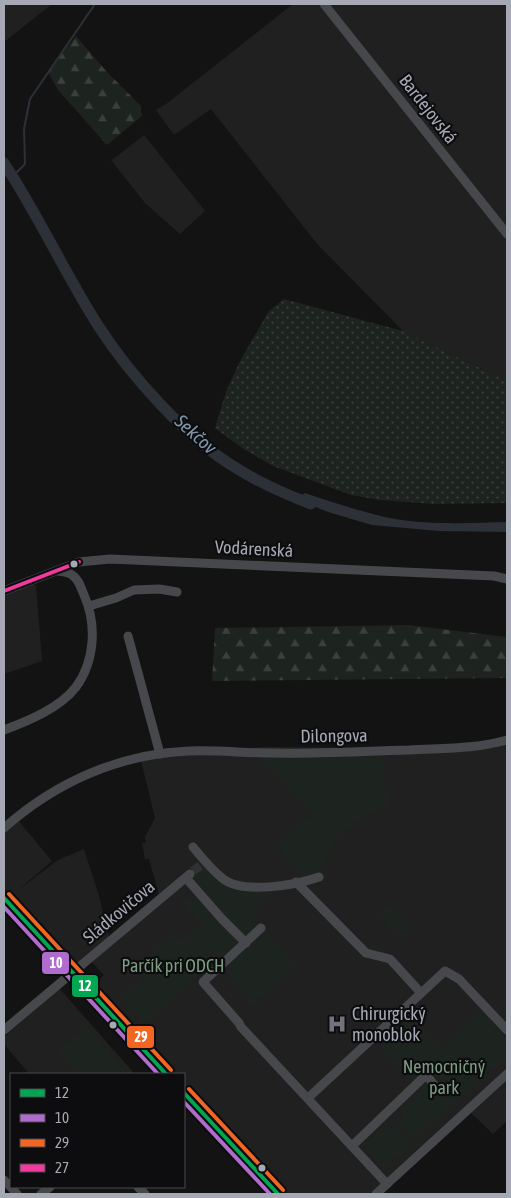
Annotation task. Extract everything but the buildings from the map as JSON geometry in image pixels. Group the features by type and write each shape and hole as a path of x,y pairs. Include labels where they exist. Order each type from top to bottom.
{"street":[{"name":"Bardejovská","path":"324,4 507,234"},
{"name":"Vodárenská","path":"4,591 79,562 110,559 507,578"},
{"path":"4,730 37,715 60,701 76,687 83,676 92,640 89,606 78,580 66,572 57,570"},
{"path":"89,606 116,598 134,590 159,589 177,592"},
{"path":"128,636 160,754"},
{"name":"Dilongova","path":"4,828 36,802 72,780 135,758 190,751 274,754 478,747 507,740"},
{"path":"193,848 203,863 223,880 236,886 252,888 307,881 319,877"},
{"name":"Sládkovičova","path":"4,1030 188,876 222,920 246,943"},
{"path":"296,882 366,953 390,959 421,993"},
{"path":"4,898 165,1073"},
{"path":"261,928 203,982 241,1027 387,1184"},
{"path":"308,1098 445,971 459,979 507,1030"},
{"path":"420,1067 435,1086"},
{"path":"376,1194 507,1074"},
{"path":"352,1146 426,1075"},
{"path":"185,1094 278,1194"}],"shaded area":[{"path":"4,4 52,4 4,42"},
{"path":"293,4 507,4 507,381 403,331 318,245 211,109 174,135 156,110"},
{"path":"144,135 205,211 180,234 145,203 111,160"},
{"path":"305,493 361,511 408,521 437,523 507,522 507,532 439,531 372,525 328,512 296,499"},
{"path":"28,579 36,586 42,661 4,674 4,589"},
{"path":"507,740 507,1121 493,1134 468,1110 376,1194 288,1194 185,1085 185,1073 174,1073 93,986 104,975 89,959 74,969 10,896 8,898 4,893 4,832 18,820 52,861 18,890 58,860 84,849 99,896 110,940 160,899 149,859 145,859 142,843 146,843 145,837 155,818 140,757 160,753 387,751"},
{"path":"59,988 133,1072 25,1073 27,1071 4,1044 4,1037"}],"green space":[{"path":"76,36 106,71 140,105 142,116 107,145 58,90 48,72"},
{"path":"284,299 403,331 507,381 507,503 435,504 380,500 351,495 273,466 242,448 215,428 226,392 240,361 269,311"},
{"path":"408,625 507,637 507,678 212,681 215,628"},
{"path":"250,748 382,748 387,807 358,819 337,838 318,877 306,881 276,844 313,815"},
{"name":"Parčík pri ODCH","path":"206,861 235,886 284,884 249,914 298,965 252,1006 245,994 214,962 145,1025 121,999 143,979 134,969 173,933 182,943 202,925 184,903 199,893 186,878"},
{"path":"390,904 412,928 401,938 379,914"},
{"name":"Nemocničný park","path":"483,1009 507,1035 507,1055 414,1140 399,1123 404,1105 421,1088 380,1045 409,1018 441,1051"},
{"path":"87,1027 126,1072 77,1073 58,1051"},
{"name":"Nemocničný park","path":"394,1127 411,1144 384,1169 364,1145 378,1130"}],"waterway":[{"path":"13,176 25,164 24,129 30,99 95,4"},
{"name":"Sekčov","path":"4,163 99,327 127,365 161,405 198,440 236,468 263,483 311,504"}],"tunnel":[{"path":"193,871 201,865"}],"transit line":[{"name":"27","path":"4,591 79,562"},
{"name":"29","path":"9,894 171,1070"},
{"name":"12","path":"4,898 165,1073"},
{"name":"10","path":"4,907 157,1073"},
{"name":"29","path":"189,1089 283,1190"},
{"name":"12","path":"185,1094 278,1194"},
{"name":"10","path":"185,1103 270,1194"}],"place":[{"name":"Chirurgický monoblok","path":"337,1024"}]}
